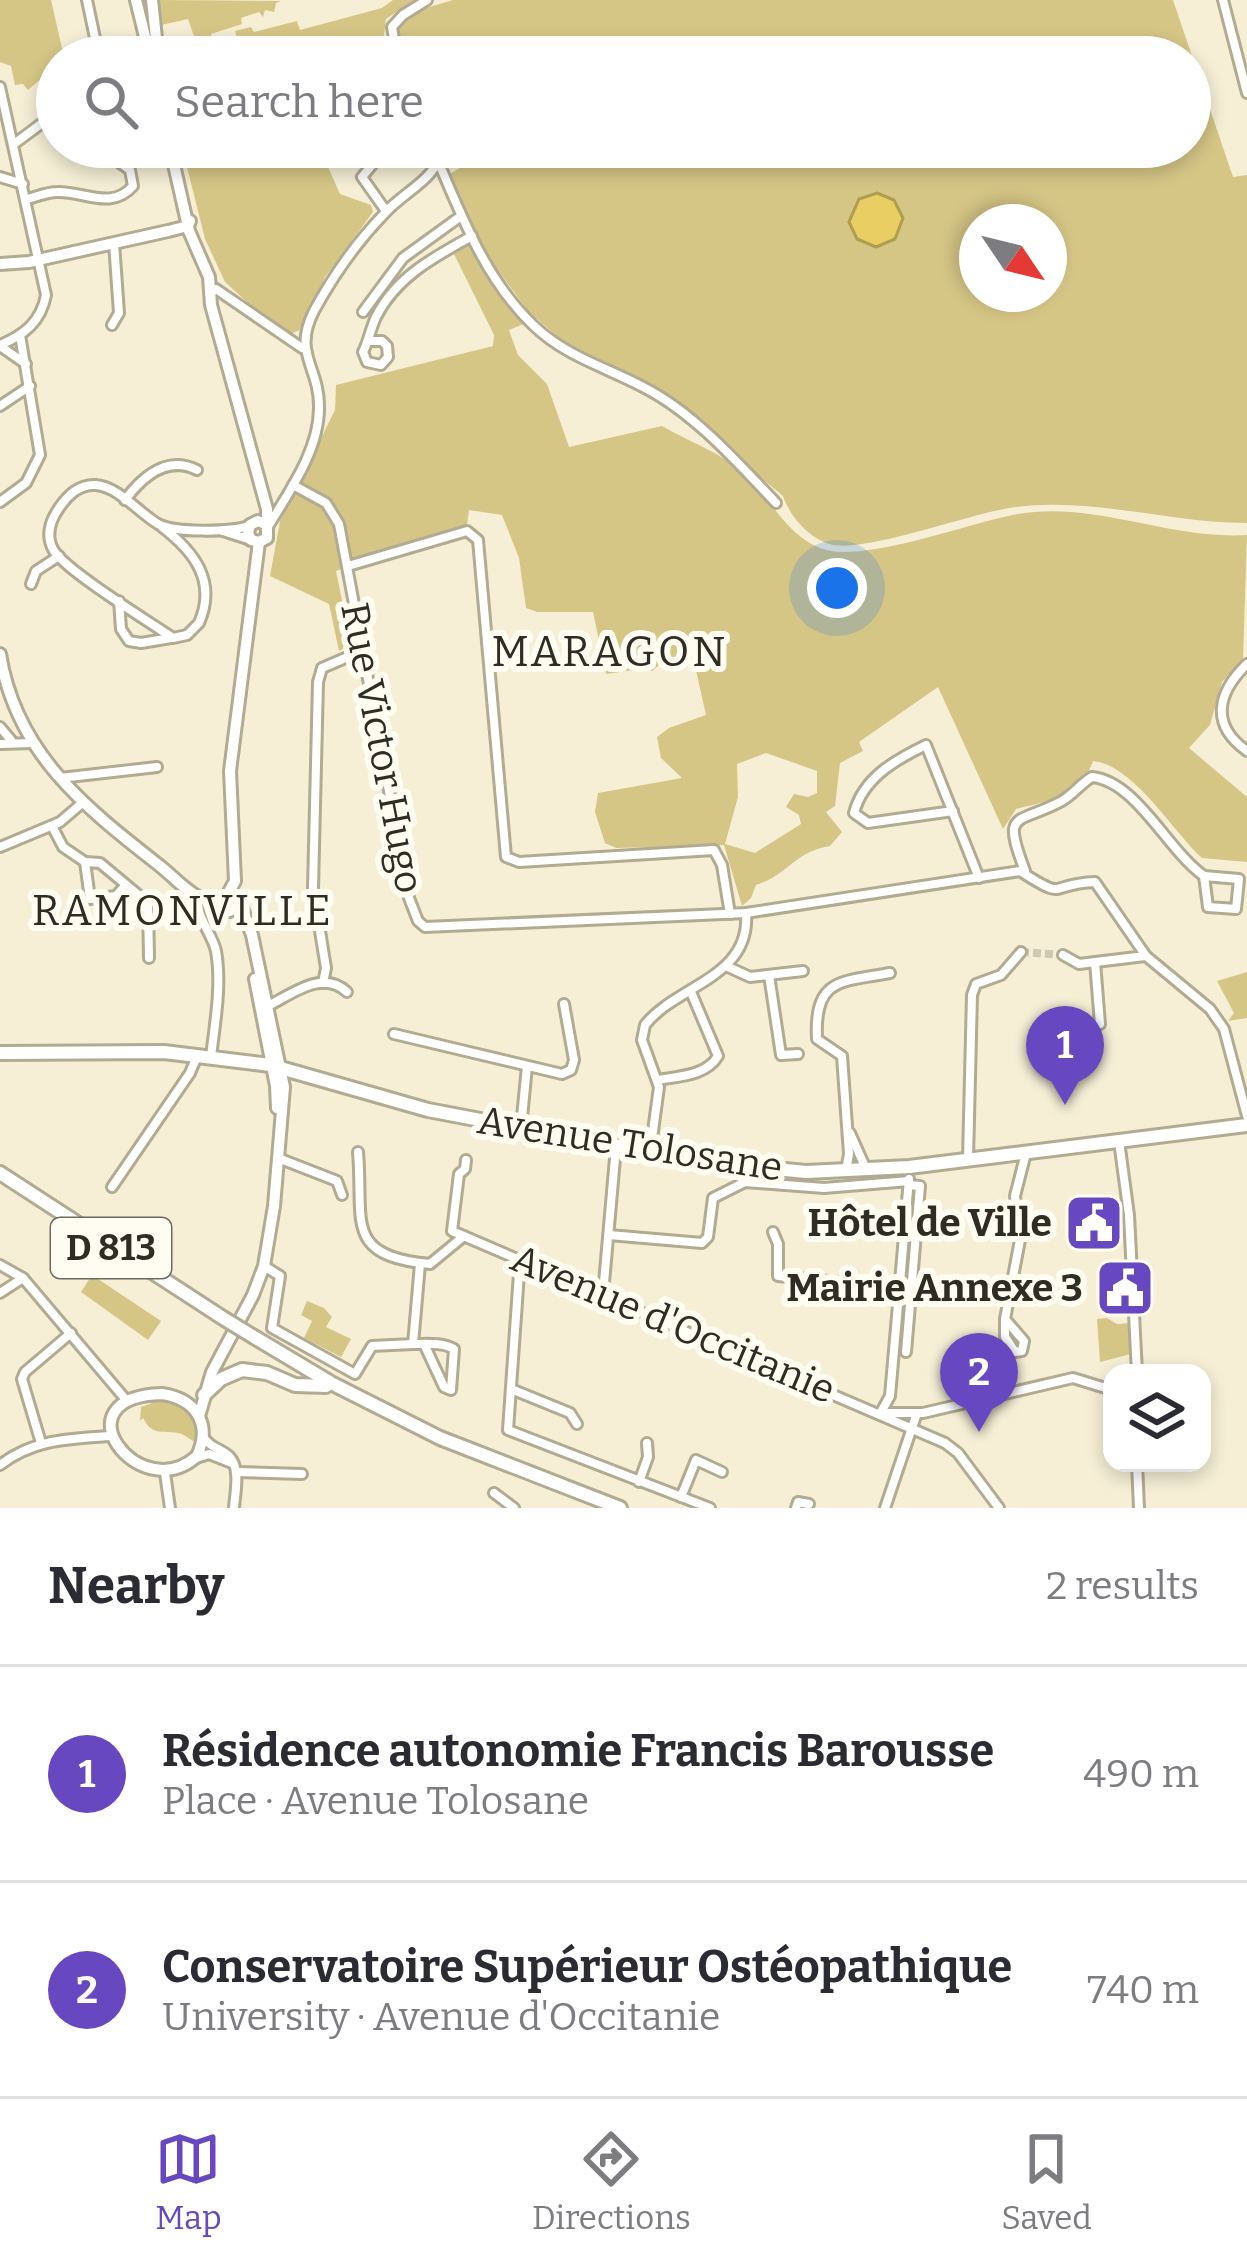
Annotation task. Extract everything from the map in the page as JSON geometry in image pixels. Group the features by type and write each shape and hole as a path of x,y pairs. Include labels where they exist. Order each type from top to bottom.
{"main road":[{"name":"Avenue Tolosane","path":"0,1054 204,1056 276,1066 414,1107 650,1153 766,1169 866,1170 909,1177 968,1159 1247,1125"},
{"name":"D 813","path":"0,1173 254,1337 410,1423 474,1453 620,1508"},
{"path":"204,1395 221,1379 255,1370 296,1384 325,1386 410,1423"}],"street":[{"path":"87,0 95,36"},
{"path":"136,0 147,36"},
{"path":"152,0 153,36"},
{"path":"394,36 392,27 403,14 427,0"},
{"path":"1222,0 1247,93"},
{"path":"0,87 46,300 39,317 0,345 26,364"},
{"path":"14,144 36,128"},
{"path":"27,199 58,192 96,201 127,193 133,186 127,168"},
{"path":"177,168 188,220 213,291 264,499 230,771 235,881 231,904 251,935 276,1066 277,1158 264,1266 254,1295 212,1372 199,1415 204,1438 234,1468 234,1508"},
{"path":"368,168 362,175 386,212"},
{"path":"258,530 293,484 312,444 320,412 303,349 306,328 332,280 386,212 433,168"},
{"path":"437,168 502,288 538,330 573,356 657,395 723,449 776,502"},
{"path":"0,177 23,184"},
{"path":"363,312 403,258 461,216"},
{"path":"0,264 114,242 188,220"},
{"path":"371,341 374,323 395,288 472,236"},
{"path":"112,326 119,314 114,242"},
{"path":"213,291 227,292 277,334 303,349"},
{"path":"0,502 26,483 40,455 20,335"},
{"path":"0,406 30,386"},
{"path":"125,500 154,470 188,466 197,470"},
{"name":"Rue Victor Hugo","path":"293,484 326,503 340,524 410,898 425,927 746,913 1025,872"},
{"path":"119,601 121,628 129,640 140,644 173,638 193,631 206,600 201,568 187,548 125,500 97,485 70,495 50,528 51,544 59,556 173,638"},
{"path":"162,526 258,530"},
{"path":"187,548 198,529"},
{"path":"348,566 466,531 478,539 506,857 519,862 714,850 722,865 730,914"},
{"path":"31,584 37,572 59,556"},
{"path":"323,982 326,968 313,888 319,672 349,653 364,650"},
{"path":"0,654 14,708 78,806 198,898 231,904"},
{"path":"1247,664 1226,684 1221,713 1228,736 1247,751"},
{"path":"0,727 11,741"},
{"path":"0,744 33,743"},
{"path":"953,811 868,823 854,813 858,799 877,775 926,745 953,811 980,878"},
{"path":"62,780 157,766"},
{"path":"1204,876 1208,907 1236,910 1239,879 1204,876 1191,867 1109,779 1092,777 1066,799 1021,815 1014,825 1025,872 1046,889 1063,890 1088,881 1100,885 1146,956 1210,1009 1224,1029 1247,1116"},
{"path":"0,848 52,826 78,806"},
{"path":"52,826 63,847 85,862 100,863 148,903 149,958"},
{"path":"85,862 90,899 116,896 126,885"},
{"path":"112,1187 204,1056 218,995 216,954 196,907 198,898"},
{"path":"650,1153 659,1095 643,1040 645,1024 726,966 747,931 746,913"},
{"path":"968,1159 972,995 976,983 1001,975 1022,952"},
{"path":"1063,955 1079,964 1146,956"},
{"path":"1095,962 1100,1024"},
{"path":"726,966 744,976 803,971"},
{"path":"845,1172 849,1154 842,1056 817,1039 819,1000 834,983 890,973"},
{"path":"769,975 781,1055 798,1054"},
{"path":"264,1007 323,982 337,983 347,992"},
{"path":"658,1080 695,1073 712,1065 718,1056 691,992"},
{"path":"394,1034 562,1074 571,1070 571,1030 564,1004"},
{"path":"521,1128 527,1066"},
{"path":"846,1125 866,1170"},
{"path":"1119,1141 1130,1231 1137,1364"},
{"path":"603,1294 616,1147"},
{"path":"358,1152 363,1236 376,1252 430,1264 465,1235"},
{"path":"1005,1319 1020,1240 1016,1196 1026,1153"},
{"path":"277,1158 337,1181 342,1195"},
{"path":"465,1235 452,1231 458,1174 466,1160"},
{"path":"609,1235 702,1243 708,1237 713,1198 745,1182 824,1188 909,1177 920,1186 906,1352"},
{"path":"890,1396 909,1177"},
{"path":"773,1232 778,1244 778,1276 900,1288"},
{"name":"Avenue d'Occitanie","path":"465,1235 915,1431 958,1453 999,1508"},
{"path":"520,1259 508,1430 710,1508"},
{"path":"264,1266 280,1276 272,1328 350,1373 359,1371 376,1344 418,1344 454,1349 451,1390 444,1387 418,1344 420,1264"},
{"path":"0,1265 23,1278 128,1401"},
{"path":"0,1293 23,1278"},
{"path":"41,1443 22,1379 71,1333"},
{"path":"181,1398 212,1372"},
{"name":"Avenue d'Occitanie","path":"880,1414 917,1413 1073,1378 1103,1387"},
{"path":"511,1389 570,1413 577,1424"},
{"path":"199,1415 181,1398 149,1394 128,1401 112,1416 110,1436 124,1459 165,1473 180,1471 209,1454 234,1468 302,1474"},
{"name":"Avenue d'Occitanie","path":"880,1414 890,1396 905,1411"},
{"path":"885,1508 915,1431 917,1413"},
{"path":"0,1465 41,1443 110,1436"},
{"path":"196,1459 204,1438"},
{"path":"639,1481 648,1457 647,1443"},
{"path":"682,1497 696,1460 722,1472"},
{"path":"1137,1472 1138,1508"},
{"path":"165,1473 170,1508"},
{"path":"494,1493 514,1508"},
{"path":"796,1508 798,1502 809,1504"}],"shaded area":[{"path":"0,0 51,0 59,36 36,36 36,83 28,90 23,84 15,85 11,66 0,62"},
{"path":"158,0 281,1 274,12 241,18 242,24 212,36 194,36 188,19 157,26"},
{"path":"393,0 414,0 386,19 384,36 236,36 235,31 251,27 254,32 297,21 300,30 382,8"},
{"path":"453,0 1173,0 1185,36 397,36 400,25 423,9"},
{"path":"1211,112 1233,177 1247,175 1247,523 1045,505 997,511 872,542 825,543 802,527 783,496 655,389 566,344 528,311 486,254 450,174 460,168 1211,168"},
{"path":"187,168 328,168 340,194 371,205 373,212 325,277 300,330 285,336 225,282 205,239"},
{"path":"877,193 894,200 903,218 895,239 876,247 857,239 849,222 859,199"},
{"path":"473,243 526,323 509,330 518,355 547,384 569,447 662,426 734,465 797,534 820,548 838,552 888,547 998,518 1047,511 1189,532 1247,535 1243,659 1222,682 1210,725 1189,748 1247,797 1247,862 1202,858 1138,787 1108,765 1093,761 1072,789 1016,809 1003,829 938,687 859,742 863,751 840,763 835,806 826,812 842,832 830,846 808,853 756,885 742,906 724,845 616,848 605,843 595,812 598,793 682,778 661,758 657,737 706,715 695,666 669,657 652,671 638,663 633,670 606,674 593,612 526,608 519,558 502,515 469,510 467,525 336,571 351,644 339,651 329,604 270,576 280,521 335,410 336,385 493,346 494,335 454,254","holes":["766,753 817,771 817,793 808,797 794,794 786,807 799,815 801,824 755,853 725,844 738,797 737,764"]},
{"path":"1247,972 1247,1018 1228,1021 1234,1013 1217,981"},
{"path":"92,1275 161,1321 148,1340 81,1292"},
{"path":"307,1301 332,1317 326,1327 351,1339 341,1357 304,1338 312,1321 301,1315"},
{"path":"1097,1319 1117,1324 1133,1323 1135,1353 1100,1362"},
{"path":"152,1398 184,1408 200,1437 193,1441 154,1430 143,1418 140,1421 141,1407 152,1403"}],"tunnel":[{"path":"1021,952 1063,955"}],"place":[{"name":"Résidence autonomie Francis Barousse","path":"1065,1105"},
{"name":"Hôtel de Ville","path":"1094,1223"},
{"name":"Mairie Annexe 3","path":"1125,1288"},
{"name":"Conservatoire Supérieur Ostéopathique","path":"979,1432"}],"district":[{"name":"MARAGON","path":"610,652"},
{"name":"RAMONVILLE","path":"183,911"}]}
